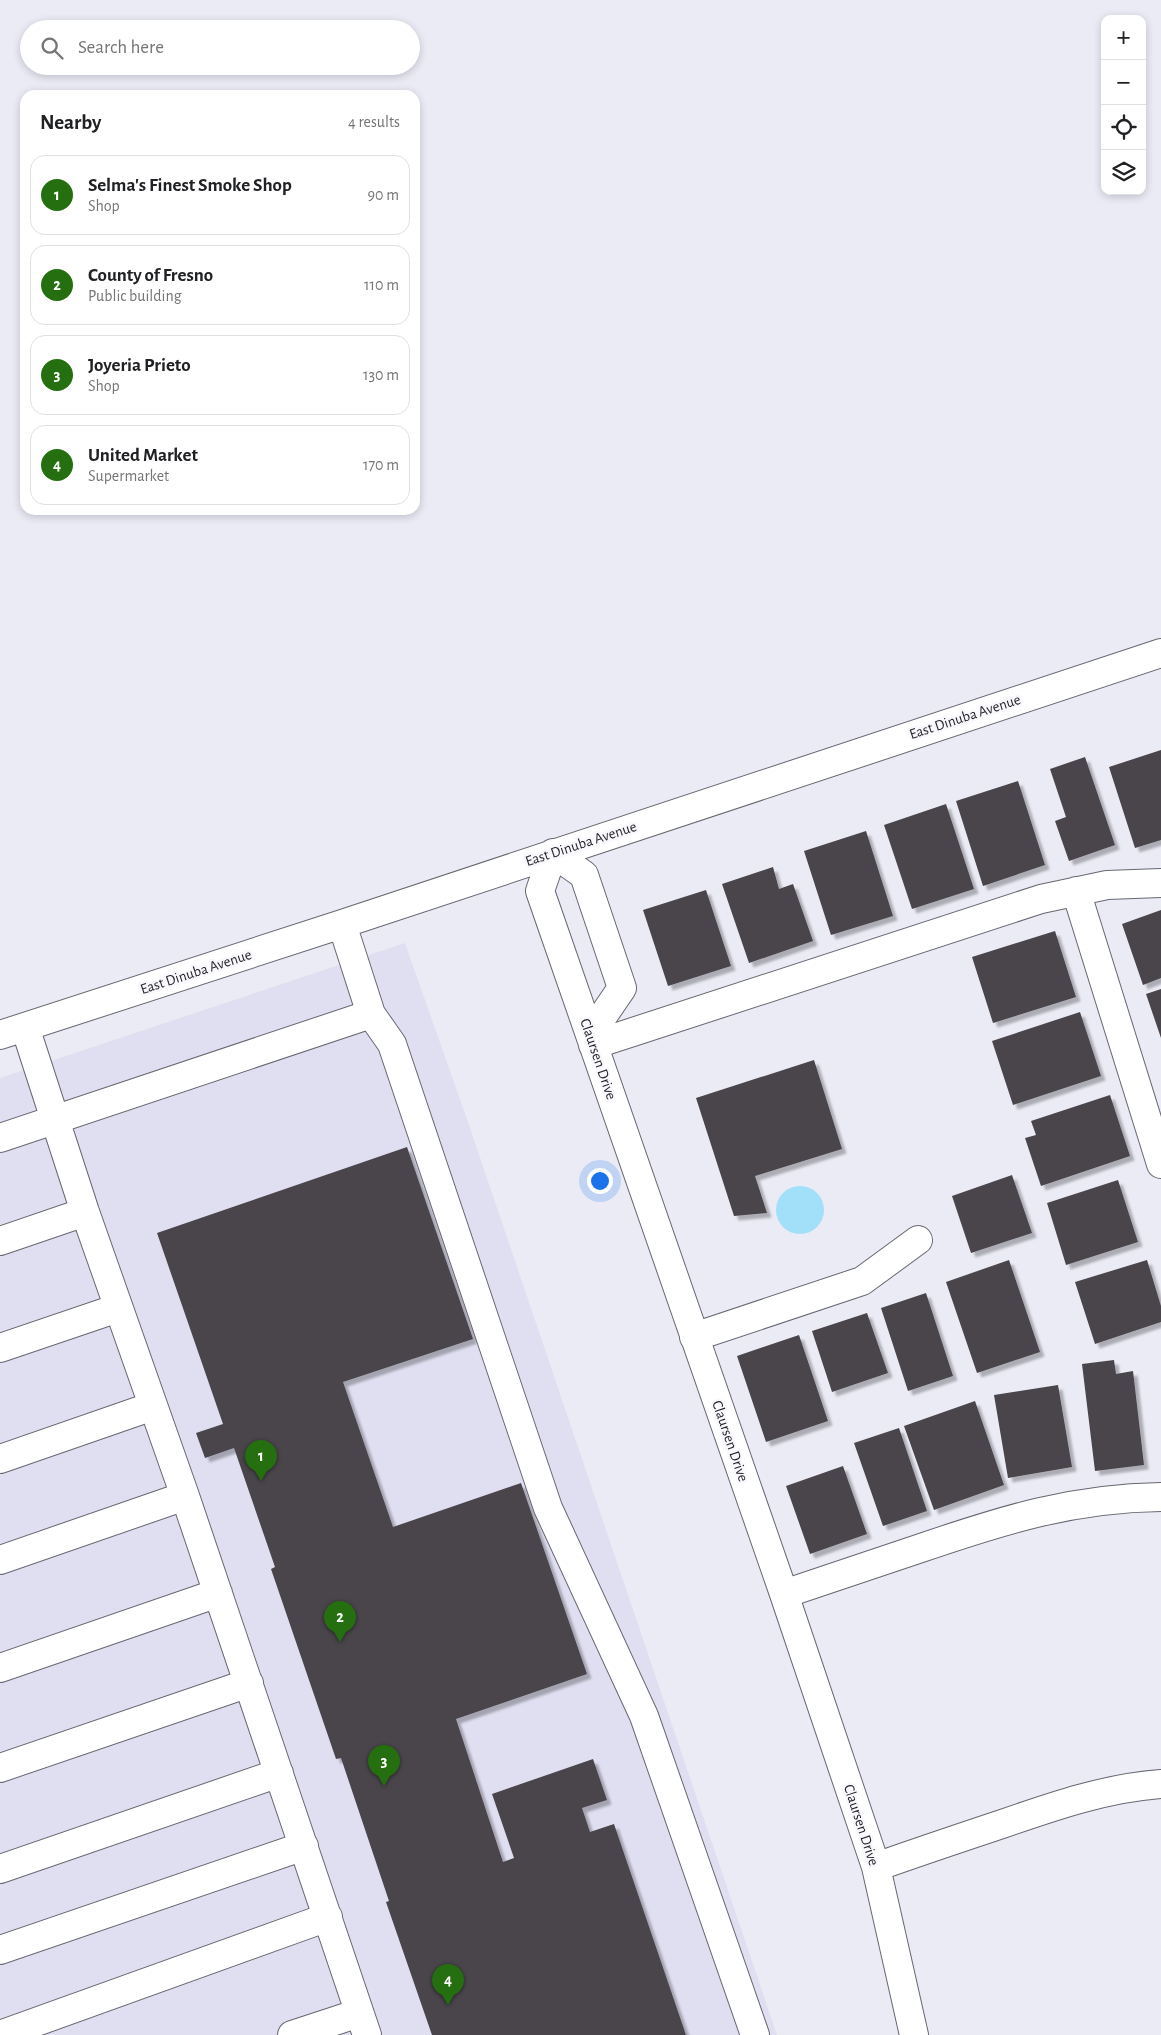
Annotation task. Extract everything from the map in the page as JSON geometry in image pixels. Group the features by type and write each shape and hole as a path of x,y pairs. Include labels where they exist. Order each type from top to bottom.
{"street":[{"name":"East Dinuba Avenue","path":"12,1031 1161,653"},
{"name":"Claursen Drive","path":"553,853 540,891 784,1594 876,1867 914,2035"},
{"path":"553,853 584,875 622,988 592,1040"},
{"path":"592,1040 1041,899 1076,890 1107,885 1161,883"},
{"path":"1076,890 1161,1164"},
{"path":"342,924 371,1014 392,1044 548,1508 644,1716 755,2035"},
{"path":"0,1138 371,1014"},
{"path":"12,1031 56,1119 85,1212 185,1496 363,2024 292,2035"},
{"path":"0,1241 85,1212"},
{"path":"694,1338 862,1281 918,1240"},
{"path":"0,1348 118,1308"},
{"path":"0,1459 153,1406"},
{"path":"0,1560 185,1496"},
{"path":"784,1594 992,1524 1042,1510 1134,1497 1161,1497"},
{"path":"0,1668 218,1593"},
{"path":"0,1768 249,1683"},
{"path":"0,1869 279,1773"},
{"path":"876,1867 1036,1812 1093,1795 1134,1786 1161,1784"},
{"path":"0,1950 304,1846"},
{"path":"0,2034 328,1917"}],"shaded area":[{"path":"405,943 469,1125 777,2035 0,2035 0,1078"}],"water":[{"path":"795,1186 805,1186 817,1193 824,1205 824,1215 817,1227 805,1234 795,1234 787,1230 780,1223 776,1215 776,1205 780,1197 787,1190"}],"building":[{"path":"1161,750 1161,840 1135,848 1109,767"},
{"path":"1085,757 1115,845 1069,861 1055,821 1066,817 1050,769"},
{"path":"1018,781 1045,865 983,886 956,801"},
{"path":"946,804 974,889 912,909 884,825"},
{"path":"866,831 893,916 831,935 804,851"},
{"path":"773,867 779,889 793,884 813,941 749,963 722,884"},
{"path":"706,890 731,966 668,986 643,910"},
{"path":"1161,910 1161,978 1143,985 1122,924"},
{"path":"1055,931 1076,997 993,1023 972,957"},
{"path":"1161,989 1161,1038 1146,994"},
{"path":"1080,1012 1101,1076 1013,1105 992,1041"},
{"path":"814,1060 842,1149 755,1176 767,1213 734,1216 696,1098"},
{"path":"1110,1095 1130,1156 1041,1186 1025,1138 1036,1135 1031,1121"},
{"path":"407,1147 473,1339 343,1382 393,1527 521,1483 587,1674 456,1719 503,1862 514,1858 492,1794 593,1759 607,1800 582,1808 590,1832 614,1824 686,2035 432,2035 386,1902 389,1901 341,1758 336,1759 271,1569 275,1567 234,1448 205,1458 196,1433 223,1424 157,1233"},
{"path":"1012,1175 1032,1233 971,1253 952,1196"},
{"path":"1118,1180 1138,1242 1066,1265 1047,1203"},
{"path":"1009,1260 1040,1352 977,1373 946,1282"},
{"path":"1147,1260 1161,1306 1161,1322 1095,1344 1075,1282"},
{"path":"926,1293 953,1376 908,1391 881,1308"},
{"path":"867,1313 888,1373 832,1392 812,1331"},
{"path":"799,1335 828,1421 766,1442 737,1356"},
{"path":"1114,1360 1116,1374 1133,1371 1144,1465 1095,1471 1082,1364"},
{"path":"1058,1385 1072,1467 1008,1478 994,1395"},
{"path":"975,1401 1004,1485 934,1510 904,1426"},
{"path":"899,1428 927,1511 883,1526 854,1443"},
{"path":"843,1466 867,1534 810,1554 786,1486"}],"place":[{"name":"Selma's Finest Smoke Shop","path":"261,1481"},
{"name":"County of Fresno","path":"340,1642"},
{"name":"Joyeria Prieto","path":"384,1786"},
{"name":"United Market","path":"448,2005"}]}
